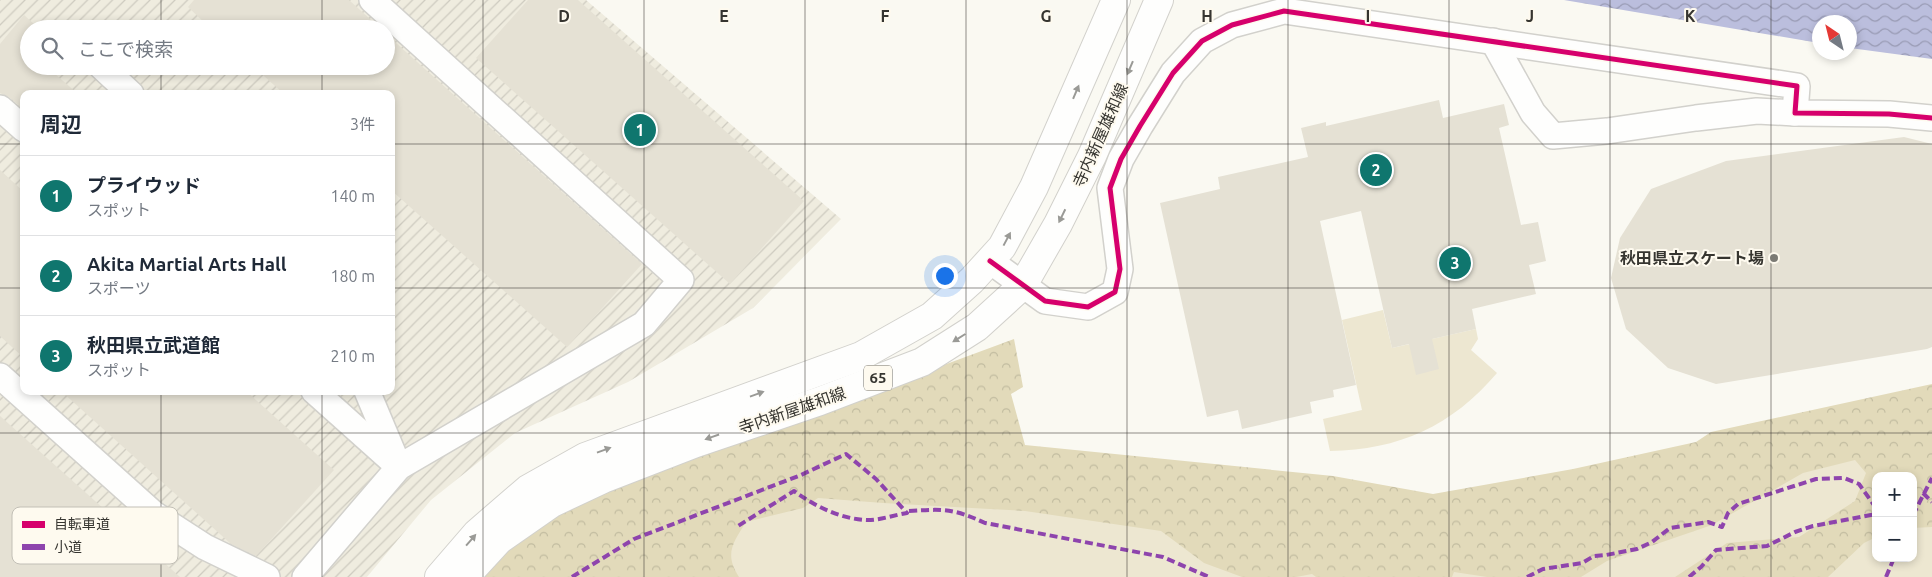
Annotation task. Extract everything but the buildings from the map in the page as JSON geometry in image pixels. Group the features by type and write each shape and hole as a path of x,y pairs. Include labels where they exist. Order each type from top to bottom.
{"main road":[{"name":"寺内新屋雄和線","path":"439,577 477,533 528,489 585,457 862,356 932,316 972,280 1002,246 1034,187 1114,4"},
{"name":"寺内新屋雄和線","path":"465,577 499,540 552,503 603,479 696,443 922,362 977,327 1022,285 1058,224 1092,156 1154,12"}],"street":[{"path":"372,0 394,20"},
{"path":"990,261 1045,301 1088,307 1115,292 1120,269 1110,188 1121,159 1173,72 1202,41 1232,25 1284,11 1797,86 1795,113"},
{"path":"305,577 399,467 644,324 681,280 395,21"},
{"path":"1493,41 1533,113 1553,136 1757,111 1889,114 1932,118"},
{"path":"111,75 127,90"},
{"path":"0,108 20,126"},
{"path":"0,376 20,394"},
{"path":"21,395 146,507"},
{"path":"318,395 399,467"},
{"path":"369,395 399,467"},
{"path":"178,530 205,547 268,577"}],"shaded area":[{"path":"0,0 586,0 841,219 753,308 628,382 515,433 431,500 367,577 0,577"},
{"path":"1383,310 1392,348 1476,329 1478,339 1471,350 1497,373 1480,392 1462,407 1443,421 1422,432 1379,446 1355,450 1330,451 1323,419 1362,410 1342,320"},
{"path":"1835,436 1932,446 1932,577 620,577 756,478 1367,550"}],"green space":[{"path":"1014,339 1023,387 1011,394 1025,445 1333,476 1433,494 1573,469 1696,442 1711,432 1932,384 1932,527 1917,528 1917,472 1872,472 1872,539 1864,543 1828,577 1675,577 1727,543 1799,537 1855,501 1866,473 1855,460 1803,473 1712,525 1607,561 1581,577 1487,577 1454,572 1452,577 1316,577 1312,574 1296,577 1242,577 1204,563 1161,531 1025,511 818,498 803,508 746,522 737,536 731,555 734,569 739,577 476,577 555,509"}],"water":[{"path":"1564,0 1932,0 1932,59 1857,49 1857,15 1812,15 1812,42"}],"marked path":[{"path":"572,577 634,539 801,475 846,454 876,479 907,513 875,520 855,519 827,510 810,502 794,491 738,526"},
{"path":"1527,577 1543,569 1582,563 1594,556 1637,549 1652,542 1670,528 1708,522 1722,527 1728,513 1738,504 1816,479 1844,478 1859,484 1872,502"},
{"path":"1917,507 1932,478"},
{"path":"1923,493 1932,502"},
{"path":"909,511 940,510 956,512 985,523 1163,557 1209,577"},
{"path":"1689,577 1716,550 1767,546 1795,532 1813,526 1872,515"},
{"path":"1886,577 1892,562"}],"cycle path":[{"path":"990,261 1045,301 1088,307 1115,292 1120,269 1110,188 1121,159 1140,126 1173,73 1202,41 1232,25 1284,11 1797,86 1795,113 1889,114 1932,118"}],"place":[{"name":"プライウッド","path":"640,130"},
{"name":"Akita Martial Arts Hall","path":"1376,170"},
{"name":"秋田県立スケート場","path":"1774,258"},
{"name":"秋田県立武道館","path":"1455,263"}]}
